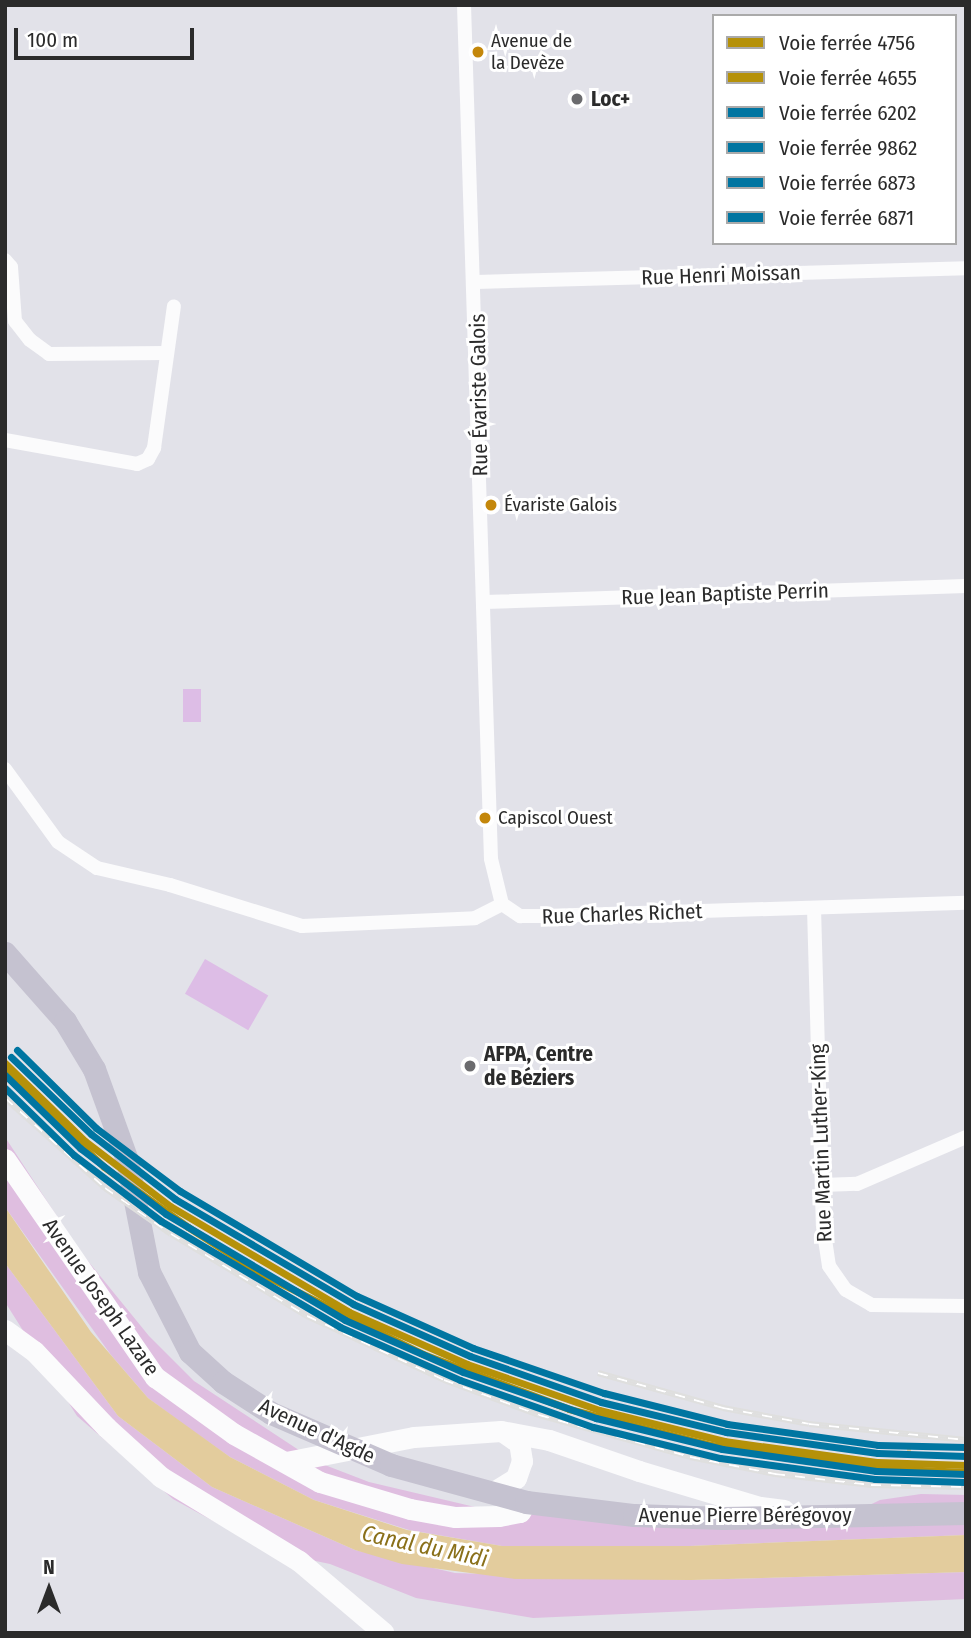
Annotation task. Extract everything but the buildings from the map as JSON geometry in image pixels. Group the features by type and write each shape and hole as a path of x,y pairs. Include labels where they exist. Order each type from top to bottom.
{"main road":[{"name":"Avenue d'Agde","path":"5,953 65,1021 94,1069 127,1160 140,1237 160,1301 190,1352 223,1382 271,1413 324,1437 391,1465 526,1502"},
{"name":"Avenue Joseph Lazare","path":"5,1159 155,1377 234,1433 320,1482 410,1509 455,1517 520,1512 526,1502"},
{"path":"5,1330 34,1351 106,1427 161,1477 299,1561 384,1633"},
{"path":"492,1493 516,1478 522,1461 519,1443 501,1431"},
{"path":"286,1462 414,1437 501,1431 549,1440 760,1507 847,1516"},
{"name":"Avenue Pierre Bérégovoy","path":"526,1502 634,1515 847,1516 966,1513"}],"street":[{"name":"Rue Évariste Galois","path":"466,7 491,859 502,904"},
{"path":"5,260 11,267 15,321 30,341 49,354 166,352"},
{"name":"Rue Henri Moissan","path":"476,282 966,268"},
{"path":"5,440 138,464 148,459 155,448 174,306"},
{"name":"Rue Jean Baptiste Perrin","path":"484,601 966,586"},
{"path":"5,769 10,786 58,842 76,857 97,868 207,896 302,926 475,919 502,904"},
{"name":"Rue Charles Richet","path":"502,904 520,916 966,903"},
{"name":"Rue Martin Luther-King","path":"814,908 826,1254 846,1290 872,1305 891,1309 966,1306"},
{"path":"822,1185 857,1184 966,1137"}],"shaded area":[{"path":"183,689 201,689 201,722 183,722"},
{"path":"205,959 268,996 248,1030 185,994"},
{"path":"5,1137 79,1250 149,1336 194,1381 317,1462 369,1482 492,1511 847,1516 880,1500 921,1494 966,1495 966,1535 689,1546 502,1546 409,1530 314,1500 230,1457 190,1429 148,1398 111,1355 5,1207"},
{"path":"5,1263 118,1416 212,1487 355,1550 455,1573 691,1580 966,1572 966,1599 533,1618 416,1598 330,1564 268,1551 173,1499 77,1416 5,1302"}],"water":[{"name":"Canal du Midi","path":"5,1207 91,1332 148,1398 230,1457 314,1500 407,1530 502,1546 689,1546 966,1535 966,1572 691,1580 515,1579 402,1564 355,1550 212,1487 118,1416 5,1263"}],"waterway":[{"path":"909,1448 909,1456"}],"railway":[{"path":"5,1098 105,1188 171,1234 307,1316 444,1380 539,1415 690,1457 775,1474 871,1485 966,1487"},
{"path":"598,1373 723,1408 809,1424 966,1440"}],"rail line":[{"name":"6871","path":"17,1050 96,1128 180,1191 357,1296 473,1348 604,1393 727,1424 878,1445 966,1447"},
{"name":"9862","path":"11,1057 91,1134 175,1199 353,1304 470,1356 601,1402 726,1432 878,1453 966,1456"},
{"name":"4655","path":"5,1063 85,1141 170,1206 349,1312 467,1364 599,1410 724,1441 877,1462 966,1465"},
{"name":"4756","path":"5,1072 104,1167 188,1227 258,1272 423,1354 569,1409 711,1445 878,1468 966,1472"},
{"name":"6202","path":"5,1075 80,1148 166,1214 345,1320 463,1372 596,1418 722,1449 876,1471 966,1474"},
{"name":"6873","path":"5,1088 74,1155 161,1221 340,1327 460,1380 593,1427 720,1458 875,1479 965,1482"}],"place":[{"name":"Avenue de la Devèze","path":"478,52"},
{"name":"Loc+","path":"577,99"},
{"name":"Évariste Galois","path":"491,505"},
{"name":"Capiscol Ouest","path":"485,818"},
{"name":"AFPA, Centre de Béziers","path":"470,1066"}]}
